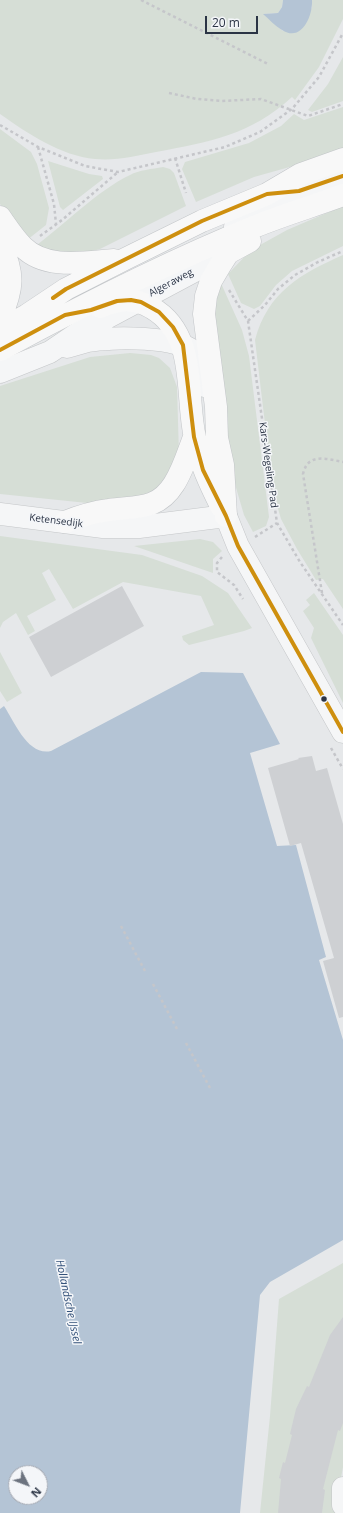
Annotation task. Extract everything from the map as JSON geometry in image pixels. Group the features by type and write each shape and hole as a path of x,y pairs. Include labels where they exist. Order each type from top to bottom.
{"main road":[{"name":"Algeraweg","path":"0,330 27,315 66,289 125,259 202,221 267,194 301,174 343,159"},
{"name":"Algeraweg","path":"0,350 66,315 157,270 255,226 343,195"},
{"name":"Algeraweg","path":"228,253 320,203"},
{"path":"0,217 23,247 36,256 50,261 76,263 125,259"},
{"path":"0,243 12,274 11,290 0,319"},
{"path":"226,516 223,465 217,438 216,407 204,309 211,281 228,253"},
{"path":"66,315 96,309 118,300 136,302 154,309 167,319 177,331 183,345 194,437 203,470 226,516"},
{"path":"65,522 83,515 110,510 141,508 159,500 173,486 194,437"}],"street":[{"name":"Algeraweg","path":"157,270 299,191 343,176"},
{"name":"Algeraweg","path":"267,194 299,191"},
{"name":"Algeraweg","path":"0,372 50,352 78,333 228,253"},
{"path":"50,352 89,341 114,339 148,339 183,345 196,352 200,359 203,382 216,407"},
{"name":"Ketensedijk","path":"0,514 103,527 139,527 226,516"},
{"path":"226,516 238,546 343,732"},
{"path":"343,1488 343,1505"}],"path":[{"path":"141,0 268,64"},
{"path":"0,125 38,147 85,166 118,172 232,144 260,132 292,109 319,77 343,34"},
{"path":"170,93 197,99 221,101 261,99 308,116 343,104"},
{"path":"38,147 54,204 56,224"},
{"path":"175,158 186,193"},
{"path":"23,247 56,224 118,172"},
{"path":"248,321 265,305 278,289 295,275 318,262 343,251"},
{"name":"Kars-Wegeling Pad","path":"230,290 248,321 277,523 343,625"},
{"path":"323,595 303,474 309,461 319,458 343,462"},
{"path":"121,926 145,971"},
{"path":"153,984 177,1029"},
{"path":"186,1043 210,1088"}],"shaded area":[{"path":"0,0 283,0 282,7 278,13 264,14 283,31 312,8 312,0 343,0 343,19 319,67 295,100 292,97 277,110 261,120 228,135 194,145 118,159 95,159 82,157 57,148 21,129 0,114"},
{"path":"343,57 343,101 312,112 308,110 328,84"},
{"path":"343,107 343,152 254,177 196,202 182,169 185,162 249,143 281,126 294,114 304,120"},
{"path":"0,129 31,152 37,164 49,208 46,225 27,240 0,204"},
{"path":"48,161 89,174 102,176 103,179 63,210 60,207"},
{"path":"163,167 170,169 174,173 186,206 100,249 78,255 34,247 93,199 118,182 137,172"},
{"path":"343,206 343,246 292,271 276,285 260,306 254,309 241,303 228,274 251,250 287,230"},
{"path":"343,255 343,609 323,579 316,580 281,519 277,505 268,449 255,340 268,309 277,297 300,278 327,262"},
{"path":"220,281 242,330 249,356 269,517 266,526 253,532 244,515 232,474 210,321"},
{"path":"130,353 151,355 159,358 170,368 177,387 179,455 161,492 97,504 0,494 0,386 90,357"},
{"path":"0,536 142,555 202,576 228,593 252,628 189,645 183,640 182,636 214,625 201,596 123,582 73,609 49,569 42,573 56,600 27,616 35,631 28,635 16,613 3,622 0,628"},
{"path":"200,539 213,542 222,551 213,559 213,573 134,546"},
{"path":"314,593 343,635 343,703 311,638 314,628 303,611 310,605 306,600"},
{"path":"0,652 22,693 7,702 0,691"},
{"path":"343,1263 343,1467 339,1488 341,1513 260,1513 270,1416 279,1299"}],"water":[{"path":"283,0 312,0 311,13 305,26 295,33 289,33 282,30 263,14 278,13 282,7"},
{"name":"Hollandsche IJssel","path":"201,672 243,673 280,744 250,753 277,846 296,845 326,957 319,960 343,1040 343,1240 270,1282 260,1295 240,1513 0,1513 0,709 4,706 23,737 36,748 43,751 51,751"}],"building":[{"path":"122,586 144,626 51,677 29,637"},
{"path":"312,756 316,771 327,768 343,824 343,1017 339,1018 323,961 334,958 301,843 290,846 268,768 299,759 298,758"},
{"path":"343,1317 343,1423 340,1431 338,1430 323,1489 325,1490 322,1513 278,1513 281,1479 279,1478 283,1462 285,1463 292,1435 290,1434 296,1409 307,1386 309,1387 330,1335"}],"transit line":[{"path":"53,298 66,289 202,221 267,194 299,191 343,176"},
{"path":"0,350 65,315 91,310 117,301 131,300 141,302 159,312 173,327 183,345 194,437 203,470 226,516 238,546 343,732"}]}
